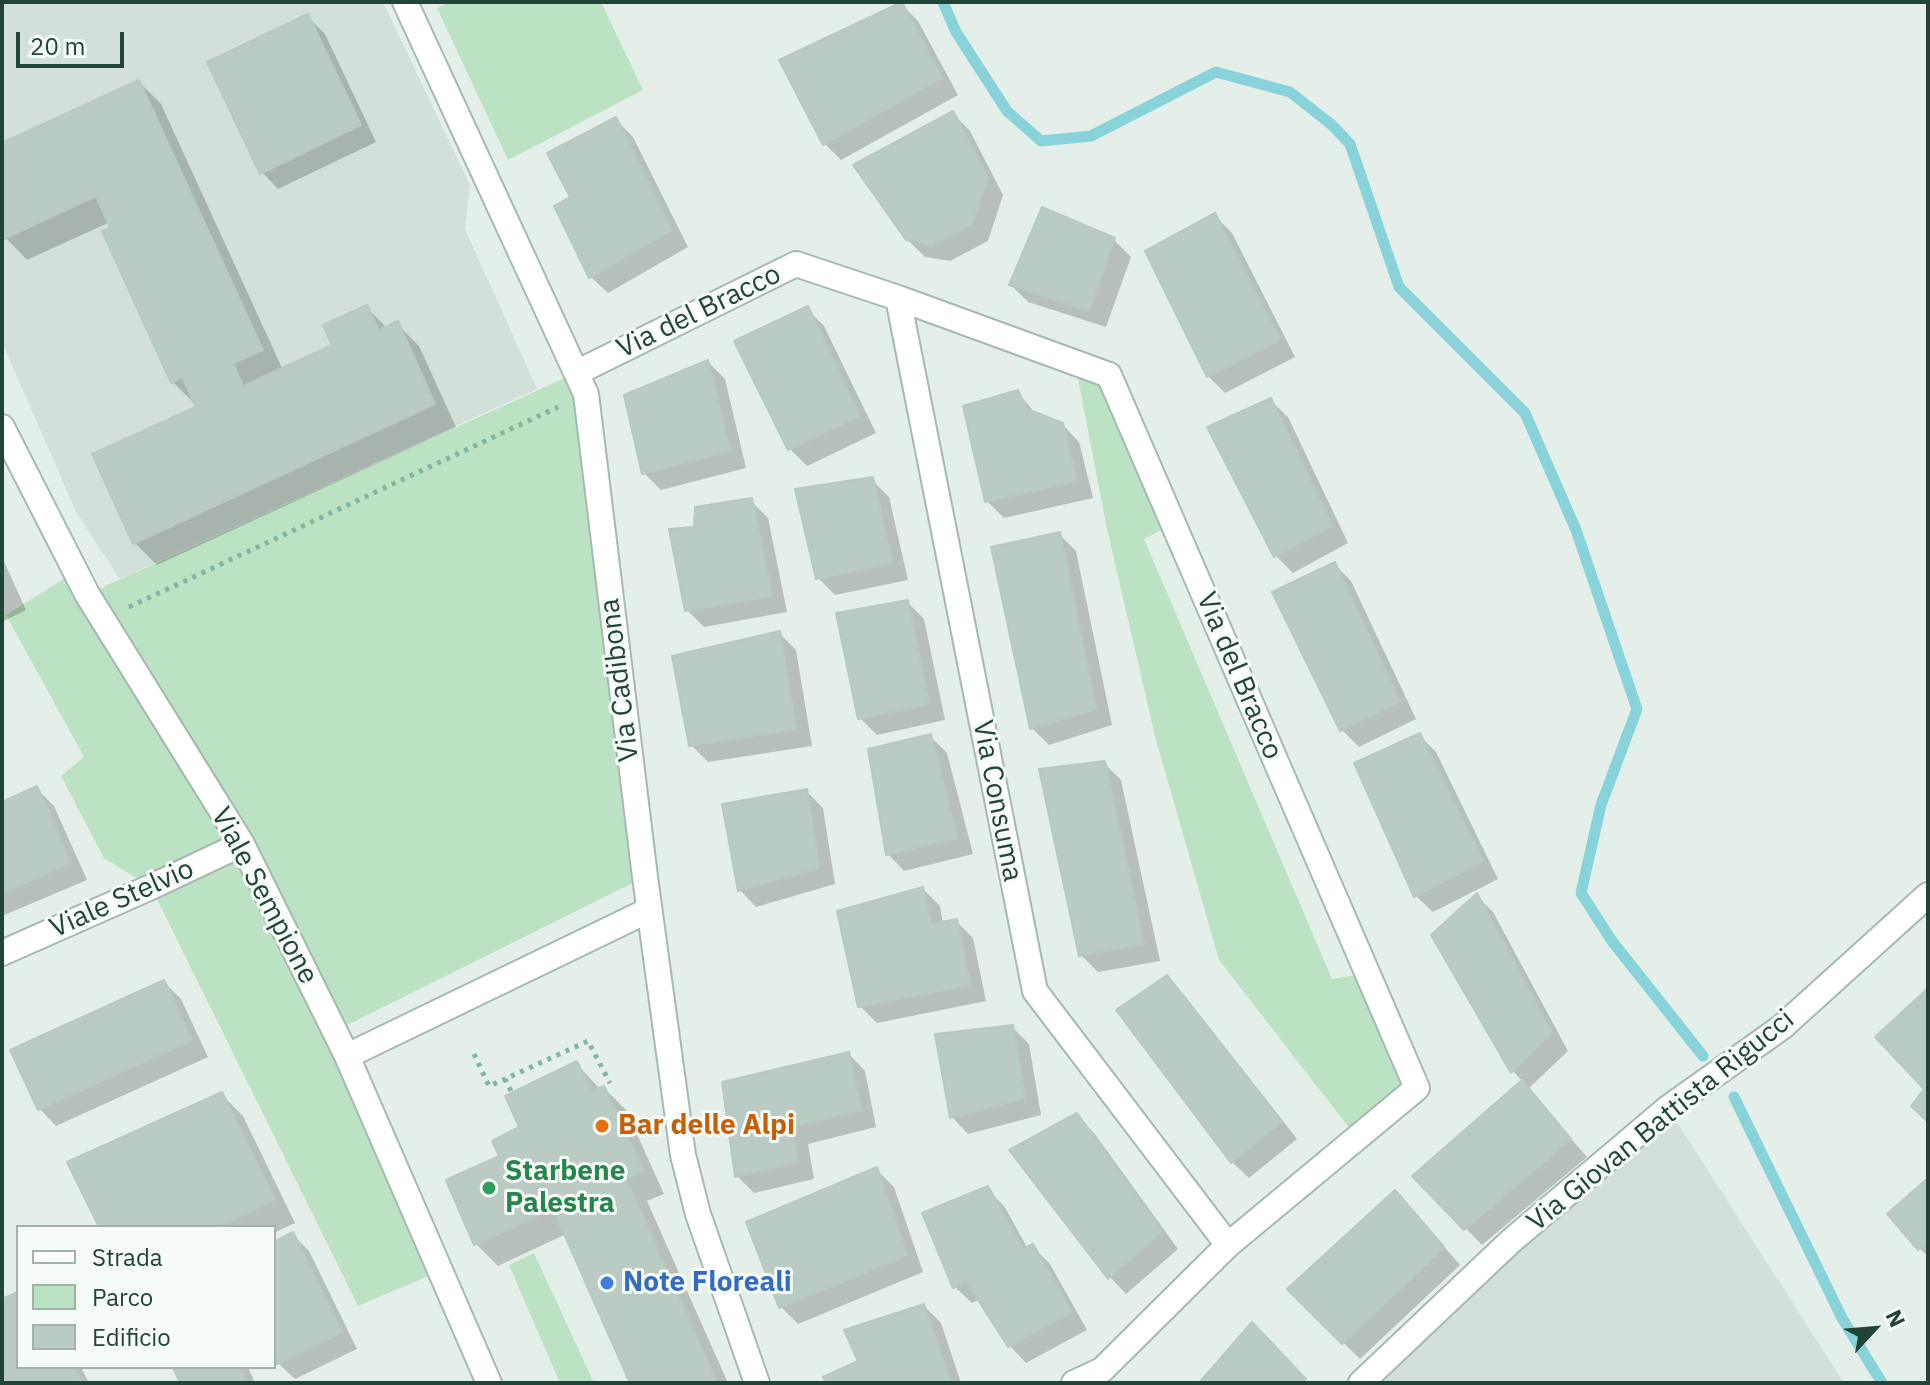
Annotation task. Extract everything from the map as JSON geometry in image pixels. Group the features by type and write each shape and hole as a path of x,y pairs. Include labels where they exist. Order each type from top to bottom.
{"street":[{"name":"Via Cadibona","path":"405,2 582,383 683,1155 698,1214 757,1383"},
{"name":"Via del Bracco","path":"582,383 796,264 1109,375 1417,1088 1228,1245 1102,1370 1074,1383"},
{"name":"Via Consuma","path":"898,298 1035,991 1228,1245"},
{"name":"Viale Sempione","path":"2,427 102,619 242,844 347,1056 489,1383"},
{"name":"Viale Stelvio","path":"2,953 242,844"},
{"name":"Via Giovan Battista Rigucci","path":"1361,1383 1511,1241 1668,1108 1782,1027 1928,895"},
{"path":"347,1056 649,910"}],"path":[{"path":"102,619 582,383"},
{"path":"474,1054 489,1086 588,1041 610,1083"},
{"path":"505,1079 511,1091"}],"shaded area":[{"path":"2,2 383,2 470,185 465,229 537,389 120,579 76,512 2,342"},
{"path":"1668,1108 1844,1383 1361,1383"}],"green space":[{"path":"449,2 601,2 643,90 508,160 437,8"},
{"path":"1075,363 1109,375 1173,524 1144,539 1332,979 1368,973 1417,1088 1357,1138 1219,960 1156,740 1107,529"},
{"path":"578,372 645,877 335,1031 440,1271 358,1306 151,887 104,858 61,776 84,757 6,615 75,572 88,594"},
{"path":"534,1253 594,1383 560,1383 509,1265"}],"building":[{"path":"902,2 942,78 823,145 779,60"},
{"path":"308,14 361,125 260,174 207,62"},
{"path":"139,80 263,350 233,363 243,386 332,345 323,325 367,305 379,330 398,321 435,404 133,544 92,454 196,407 182,377 171,383 102,231 110,228 96,196 4,239 2,143"},
{"path":"953,111 988,177 972,224 932,245 906,240 853,165"},
{"path":"616,117 672,230 589,278 554,206 570,197 547,153"},
{"path":"1042,207 1115,238 1089,311 1009,285"},
{"path":"1215,213 1280,340 1207,377 1145,251"},
{"path":"808,306 860,416 788,450 734,341"},
{"path":"708,360 730,451 642,474 624,395"},
{"path":"1018,390 1027,409 1063,423 1077,481 985,502 963,406"},
{"path":"1271,398 1332,526 1274,557 1207,427"},
{"path":"873,477 892,563 816,579 795,489"},
{"path":"752,498 772,596 685,611 669,529 694,527 695,507"},
{"path":"1060,532 1096,709 1030,729 991,547"},
{"path":"1335,562 1400,702 1340,731 1272,592"},
{"path":"908,600 929,704 858,719 836,613"},
{"path":"780,631 796,729 689,746 672,656"},
{"path":"1420,733 1483,861 1414,897 1354,763"},
{"path":"931,734 957,838 886,855 868,749"},
{"path":"1105,761 1144,944 1079,956 1039,769"},
{"path":"37,786 71,863 2,893 2,802"},
{"path":"807,789 819,868 738,891 722,804"},
{"path":"923,887 931,924 957,919 970,985 858,1007 837,911"},
{"path":"1477,893 1552,1033 1511,1073 1431,935"},
{"path":"1167,975 1282,1121 1231,1163 1116,1010"},
{"path":"164,980 192,1040 38,1110 10,1050"},
{"path":"1928,988 1928,1122 1911,1106 1924,1089 1875,1037"},
{"path":"1013,1025 1025,1098 950,1118 935,1034"},
{"path":"849,1052 861,1110 792,1127 798,1162 735,1177 722,1082"},
{"path":"577,1061 591,1091 604,1086 644,1172 626,1179 717,1383 630,1383 553,1209 474,1245 446,1180 499,1156 492,1141 519,1127 505,1096"},
{"path":"1522,1080 1571,1139 1464,1230 1412,1176"},
{"path":"222,1092 275,1200 222,1225 98,1225 67,1162"},
{"path":"1077,1113 1162,1231 1108,1279 1009,1150"},
{"path":"877,1167 907,1255 779,1308 746,1222"},
{"path":"1928,1178 1928,1242 1918,1250 1887,1214"},
{"path":"988,1186 1023,1249 1033,1244 1072,1312 1008,1347 966,1281 953,1288 922,1213"},
{"path":"1395,1190 1444,1247 1342,1344 1287,1289"},
{"path":"293,1232 342,1332 277,1364 276,1362 276,1241"},
{"path":"16,1293 16,1369 75,1369 82,1383 2,1383 2,1299"},
{"path":"924,1304 951,1383 826,1383 823,1377 858,1361 844,1330"},
{"path":"1252,1322 1306,1379 1302,1383 1199,1383"},
{"path":"174,1369 241,1369 246,1383 180,1383"}],"waterway":[{"path":"943,2 956,32 1007,111 1041,141 1091,136 1216,72 1290,92 1332,125 1350,144 1399,287 1525,413 1576,530 1637,709 1601,805 1581,893 1612,941 1703,1056"},
{"path":"1734,1097 1842,1318 1882,1383"}],"place":[{"name":"Bar delle Alpi","path":"602,1126"},
{"name":"Starbene Palestra","path":"489,1188"},
{"name":"Note Floreali","path":"607,1283"}]}
